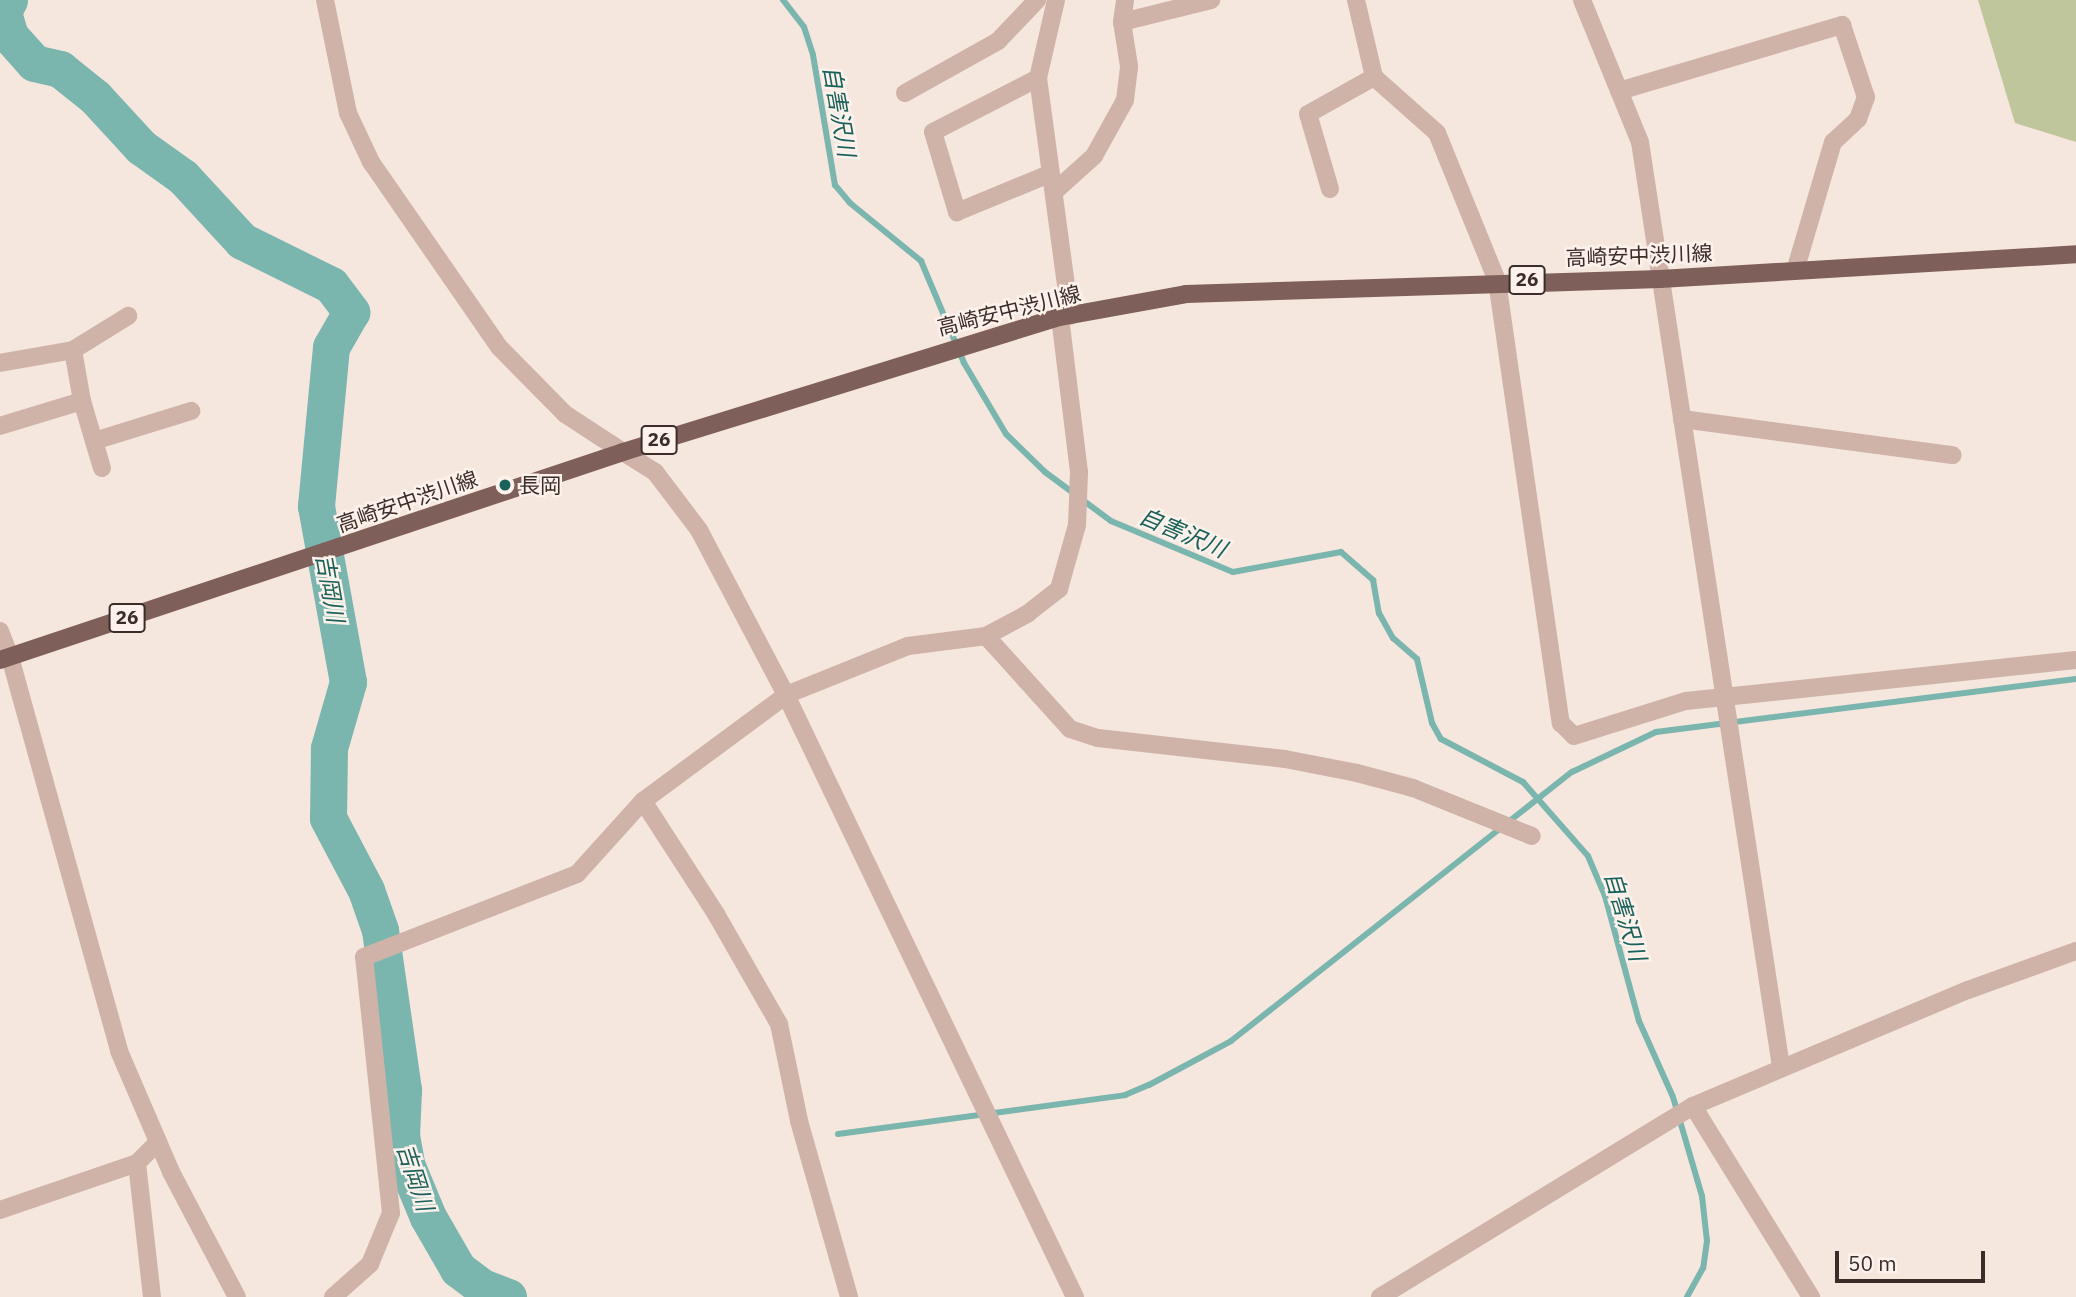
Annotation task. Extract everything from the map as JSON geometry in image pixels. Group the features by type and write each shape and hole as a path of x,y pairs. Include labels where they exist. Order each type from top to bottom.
{"main road":[{"name":"高崎安中渋川線","path":"5,659 623,452 951,347 1065,316 1186,293 1497,281 1660,279 2076,254"}],"street":[{"path":"325,0 348,113 372,162 500,348 565,414 655,472 699,530 786,695 1075,1297"},
{"path":"905,93 998,41 1037,0"},
{"path":"333,1297 370,1264 391,1213 364,957 408,937 578,874 643,801 786,695 908,646 986,636 1027,614 1059,589 1077,525 1079,472 1052,183 1038,78 1056,0"},
{"path":"1038,78 933,132 957,212 1052,183 1094,156 1125,100 1129,66 1122,22 1125,0"},
{"path":"1122,22 1211,0"},
{"path":"1356,0 1374,77 1437,133 1497,281 1561,723 1574,736 1591,734 1643,712 1724,697 2076,660"},
{"path":"1582,0 1640,142 1780,1067"},
{"path":"1619,91 1842,25 1866,97 1858,120 1833,142 1795,271"},
{"path":"1330,189 1308,114 1374,77"},
{"path":"0,363 73,350 128,316"},
{"path":"73,350 82,401 102,468"},
{"path":"0,426 82,401"},
{"path":"94,441 191,411"},
{"path":"1682,419 1953,455"},
{"path":"0,631 5,659 119,1051 158,1142 237,1297"},
{"path":"986,636 1070,729 1098,738 1285,759 1357,773 1413,788 1532,836"},
{"path":"643,801 716,914 779,1024 799,1121 849,1297"},
{"path":"1380,1297 1691,1108 1780,1067 2076,951"},
{"path":"1691,1108 1811,1297"},
{"path":"0,1210 137,1163 158,1142"},
{"path":"137,1163 152,1297"}],"green space":[{"path":"1978,0 2076,0 2076,142 2015,123"}],"waterway":[{"name":"吉岡川","path":"9,0 3,12 10,36 34,63 60,69 95,97 141,147 183,177 242,241 331,285 351,312 331,347 316,506 348,682 329,748 328,818 366,890 380,930 403,1090 401,1135 406,1164 428,1217 458,1269 482,1287 508,1297"},
{"name":"自害沢川","path":"783,0 804,27 813,55 835,185 850,203 921,261 964,363 1006,434 1045,472 1111,521 1233,572 1341,552 1373,580 1379,613 1393,638 1417,659 1432,723 1441,739 1523,782 1588,856 1605,896 1639,1021 1673,1097 1702,1196 1707,1241 1703,1268 1687,1297"},
{"path":"838,1134 1125,1095 1149,1085 1231,1041 1572,772 1656,732 2076,679"}],"place":[{"name":"長岡","path":"505,485"}]}
